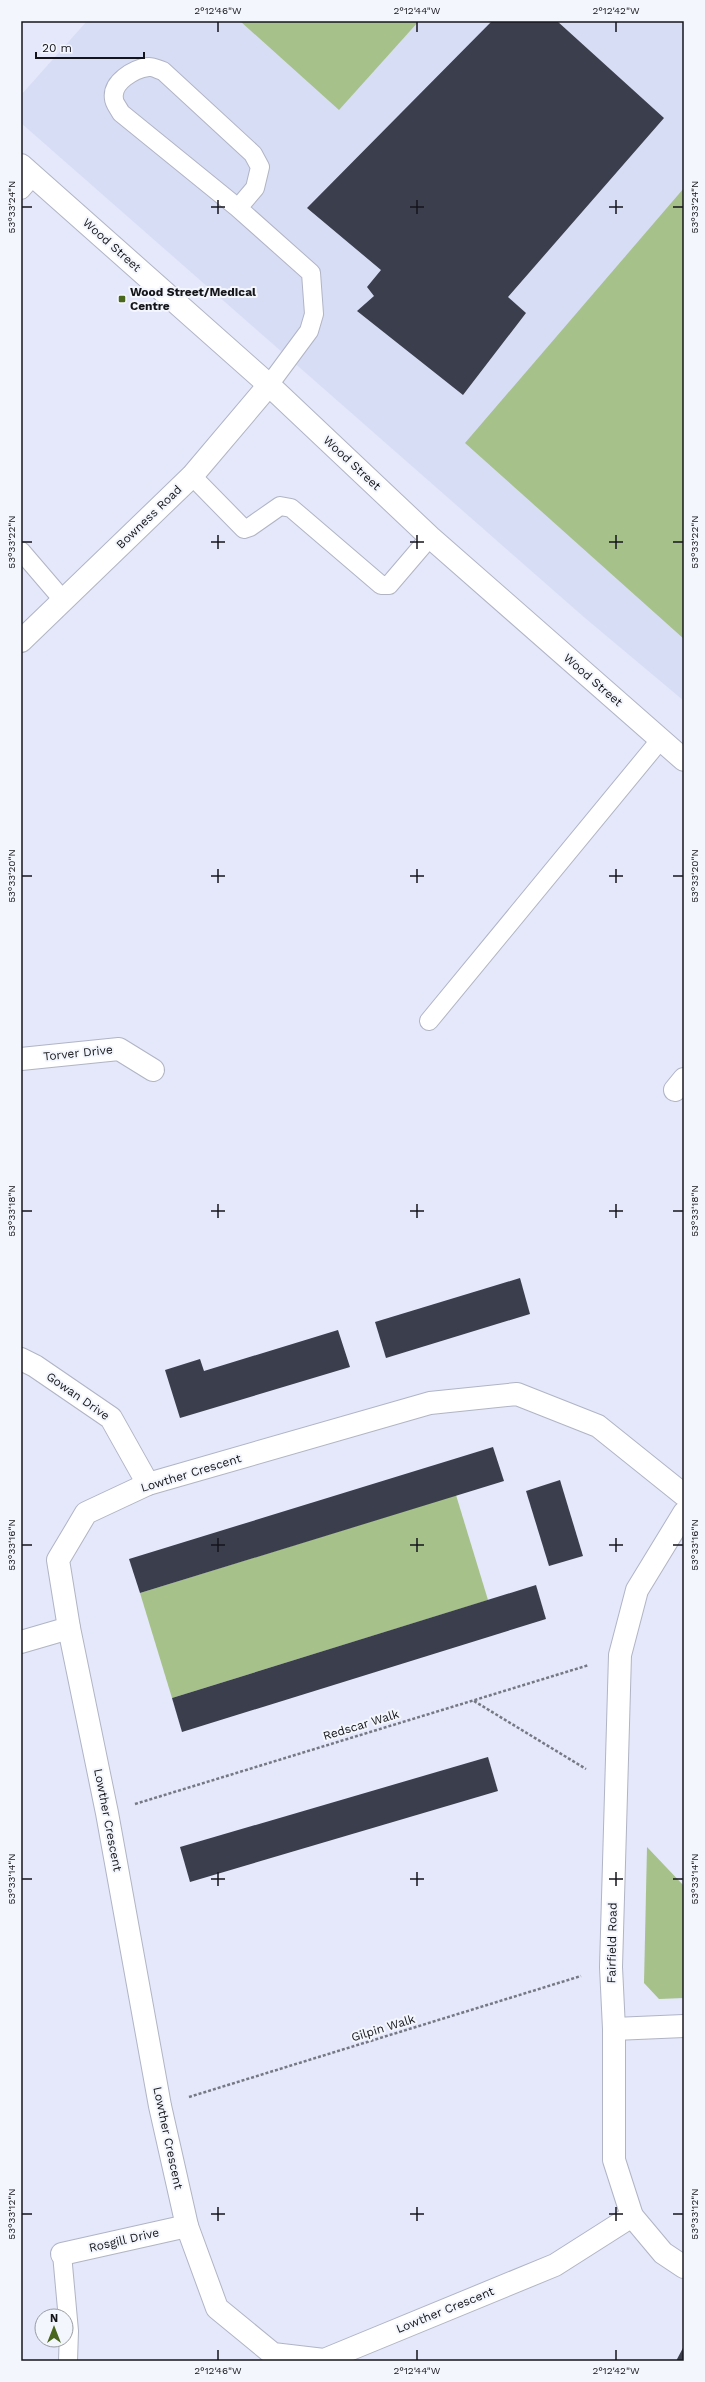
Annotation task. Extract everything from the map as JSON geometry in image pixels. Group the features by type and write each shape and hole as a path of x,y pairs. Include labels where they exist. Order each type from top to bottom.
{"street":[{"name":"Wood Street","path":"25,177 269,385 430,537 684,760"},
{"name":"Bowness Road","path":"21,641 192,476 269,385"},
{"name":"Torver Drive","path":"21,1060 119,1049 153,1070"},
{"name":"Gowan Drive","path":"21,1359 35,1366 111,1418 148,1484"},
{"name":"Lowther Crescent","path":"632,2216 555,2265 324,2361 273,2354 217,2308 187,2226 160,2106 107,1812 69,1628 58,1560 86,1513 148,1484 430,1403 517,1394 598,1426 684,1496"},
{"name":"Fairfield Road","path":"684,1513 637,1590 620,1655 611,1967 614,2029 614,2160 632,2216 663,2252 684,2267"},
{"path":"21,1642 69,1628"},
{"path":"614,2029 684,2026"},
{"name":"Rosgill Drive","path":"62,2254 187,2226"}],"lane":[{"path":"238,208 255,188 260,167 253,154 163,71 149,66 135,71 124,78 115,88 114,100 121,113 238,208 311,273 314,314 309,331 269,385"},
{"path":"192,476 244,529 250,527 280,506 291,508 380,585 389,585 430,537"},
{"path":"21,550 63,600"},
{"path":"429,1021 661,739"},
{"path":"62,2254 69,2331 68,2361"}],"path":[{"name":"Redscar Walk","path":"107,1812 620,1655"},
{"path":"473,1701 616,1787"},
{"name":"Gilpin Walk","path":"160,2106 611,1967"}],"shaded area":[{"path":"87,21 684,21 684,701 585,618 21,123 21,95"}],"green space":[{"path":"240,21 419,21 339,110"},
{"path":"684,188 684,639 465,443"},
{"path":"456,1495 488,1600 172,1698 140,1593"},
{"path":"647,1847 684,1886 684,1998 659,1999 644,1983"}],"building":[{"path":"492,21 557,21 664,118 508,297 526,313 463,395 357,311 374,296 367,287 381,270 307,208"},
{"path":"520,1278 530,1314 386,1358 375,1322"},
{"path":"338,1330 350,1367 180,1418 165,1370 200,1359 204,1371"},
{"path":"493,1447 504,1481 140,1593 129,1559"},
{"path":"560,1480 583,1556 549,1566 526,1491"},
{"path":"536,1585 546,1619 182,1732 172,1698"},
{"path":"488,1757 498,1791 190,1882 180,1847"},
{"path":"684,2346 684,2361 676,2361"}],"place":[{"name":"Wood Street/Medical Centre","path":"122,299"}]}
